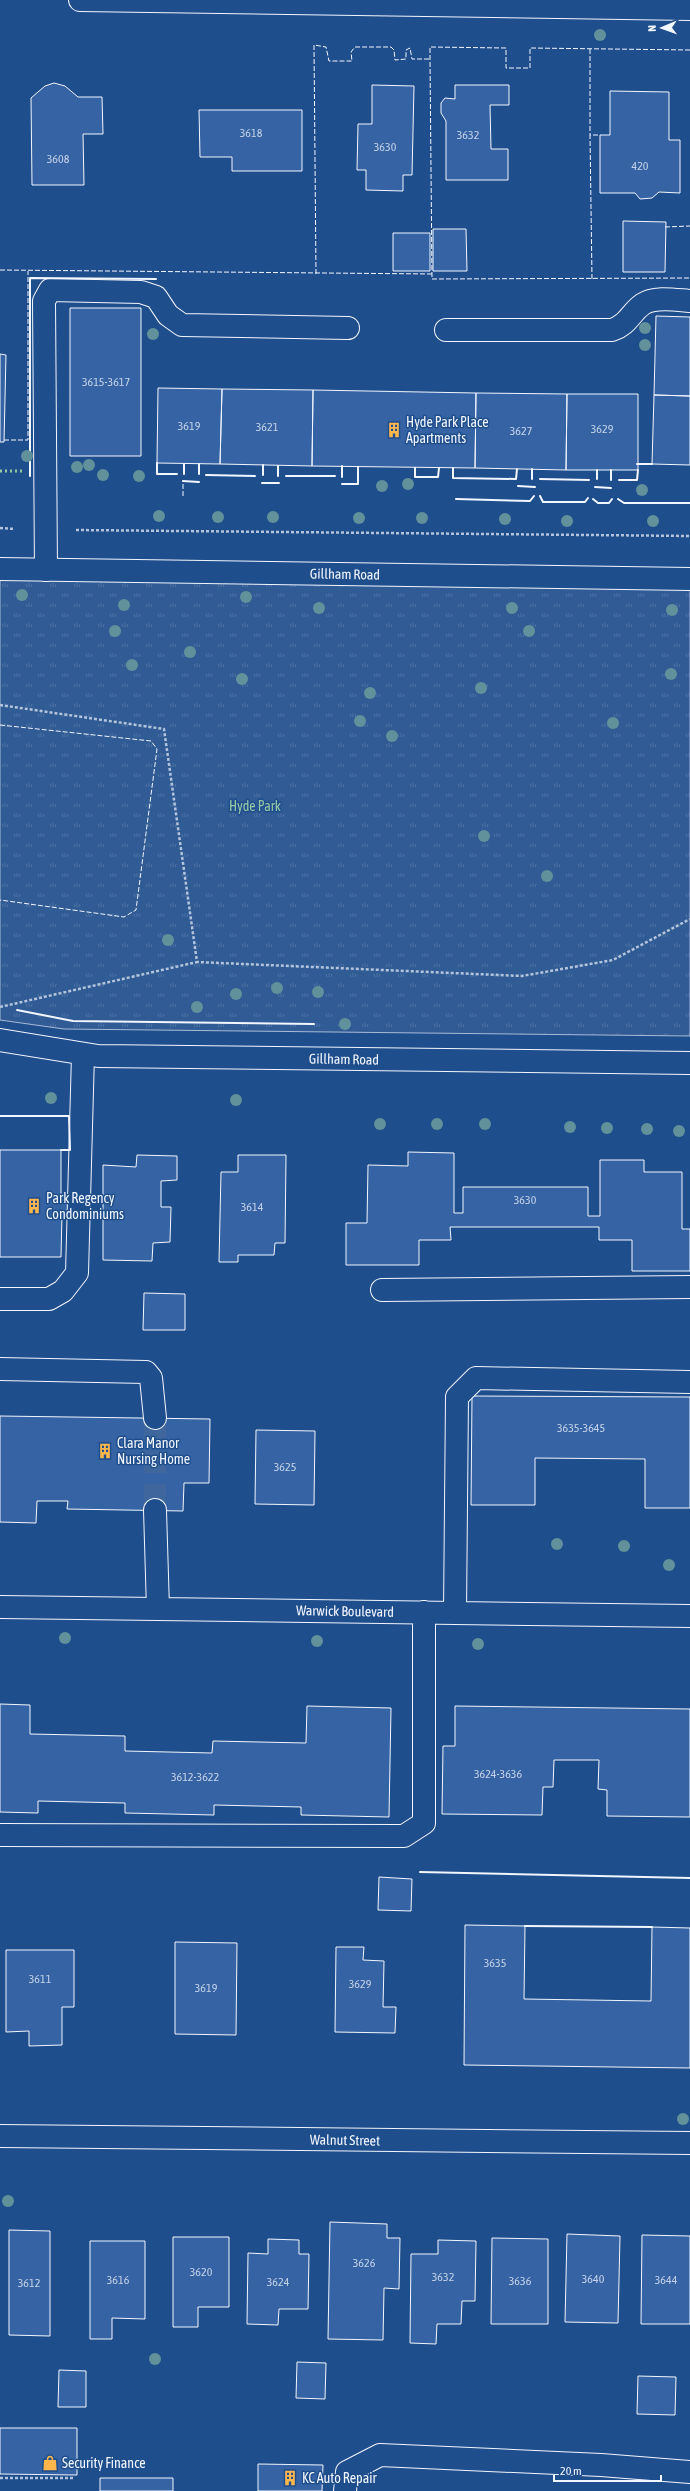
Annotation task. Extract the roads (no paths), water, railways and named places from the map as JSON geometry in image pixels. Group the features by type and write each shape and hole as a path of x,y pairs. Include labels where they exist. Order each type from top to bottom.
{"street":[{"path":"80,0 690,9"},
{"path":"46,570 44,301 50,290 141,292 156,297 168,315 182,325 348,328"},
{"path":"446,330 612,330 622,327 643,304 655,300 690,301"},
{"name":"Gillham Road","path":"0,569 690,579"},
{"name":"Gillham Road","path":"0,1040 98,1056 690,1063"},
{"path":"0,1299 49,1299 63,1291 77,1273 83,1054"},
{"path":"382,1290 690,1287"},
{"path":"0,1369 146,1372 151,1378 155,1418"},
{"path":"456,1613 457,1397 476,1378 690,1382"},
{"path":"155,1510 158,1609"},
{"name":"Warwick Boulevard","path":"0,1607 690,1616"},
{"path":"0,1835 404,1836 416,1830 424,1823 424,1612"},
{"name":"Walnut Street","path":"0,2136 690,2143"},
{"path":"345,2491 347,2472 380,2455 601,2465 685,2471"}],"tunnel":[{"path":"155,1418 155,1510"}],"place":[{"name":"Hyde Park Place Apartments","path":"394,430"},
{"name":"Park Regency Condominiums","path":"34,1206"},
{"name":"Clara Manor Nursing Home","path":"105,1451"},
{"name":"Security Finance","path":"50,2463"},
{"name":"KC Auto Repair","path":"290,2478"}],"park label":[{"name":"Hyde Park","path":"255,806"}]}
